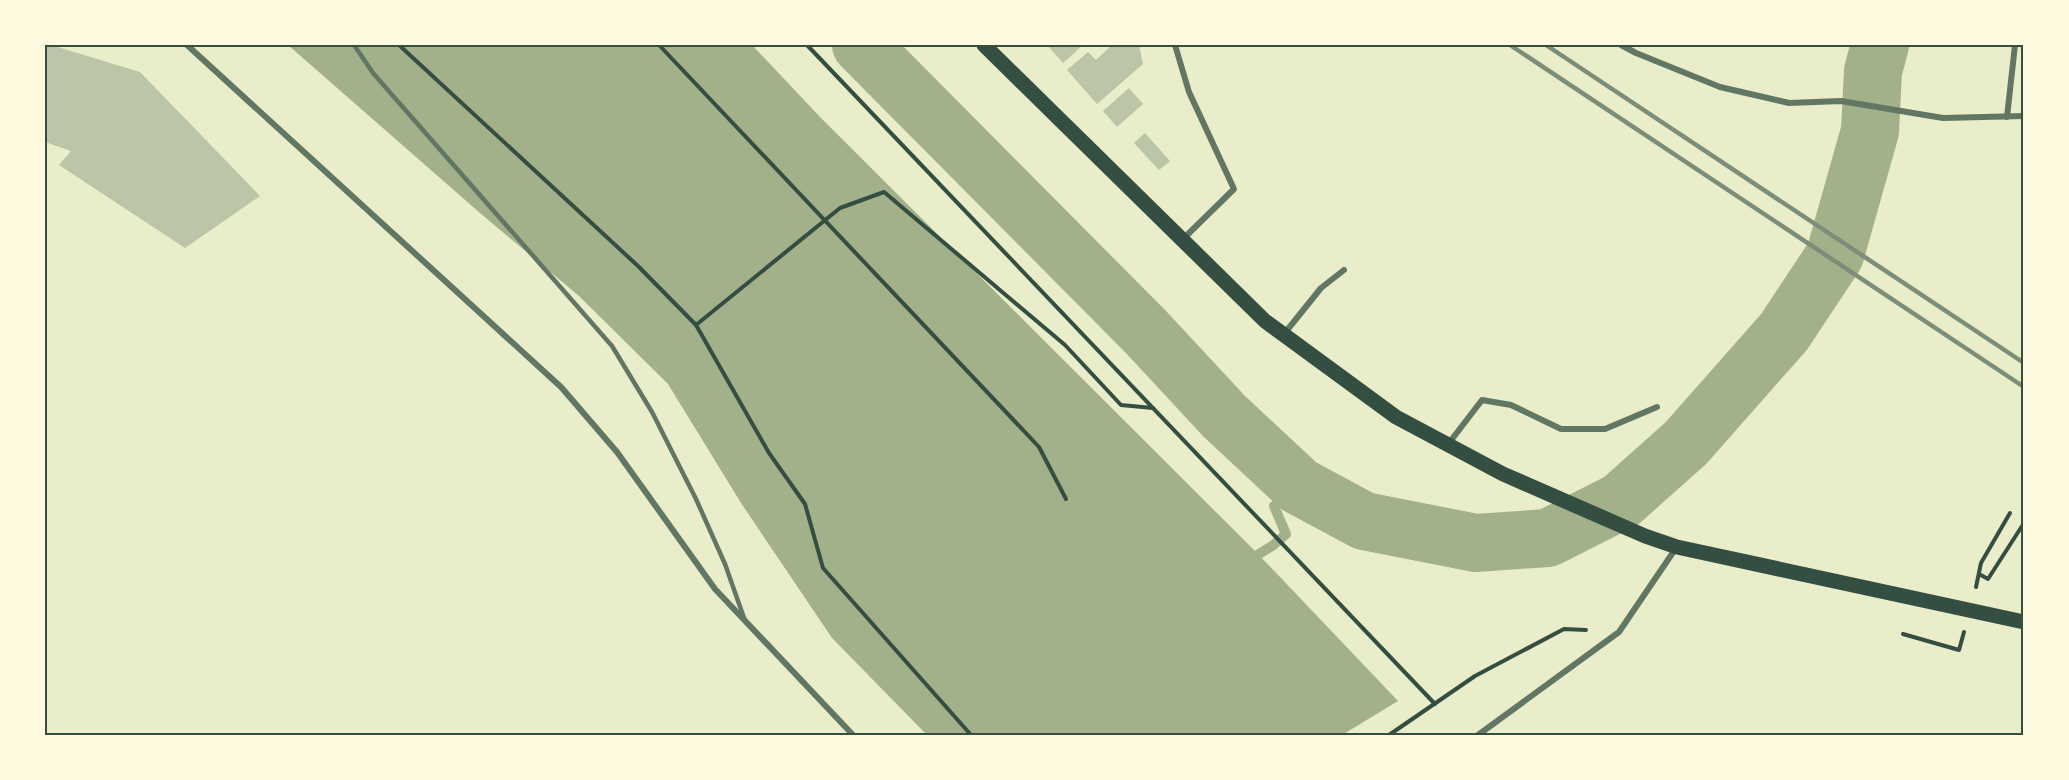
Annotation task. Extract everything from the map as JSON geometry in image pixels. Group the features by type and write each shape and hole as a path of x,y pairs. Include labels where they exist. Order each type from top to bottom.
{"main road":[{"path":"984,45 1265,321 1396,417 1503,474 1645,536 1677,547 2024,622"}],"street":[{"path":"187,45 561,387 617,452 715,589 853,735"},
{"path":"1175,45 1189,92 1233,189 1182,240"},
{"path":"1621,45 1720,87 1789,103 1841,101 1943,118 2024,116"},
{"path":"2007,117 2015,45"},
{"path":"1283,334 1321,288 1344,270"},
{"path":"1448,445 1482,400 1511,405 1561,429 1605,429 1657,407"},
{"path":"1478,735 1619,632 1677,547"}],"lane":[{"path":"354,45 373,73 612,346 652,412 696,499 725,564 746,623"}],"path":[{"path":"399,45 638,266 696,325 769,453 805,504 823,568 971,735"},
{"path":"659,45 1039,447 1066,499"},
{"path":"807,45 1435,704"},
{"path":"696,325 840,208 884,192 1065,345 1121,405 1154,408"},
{"path":"2010,513 1981,563 1979,574 1988,579 2024,523"},
{"path":"1389,735 1475,676 1564,629 1619,632"},
{"path":"1903,634 1959,650"}],"shaded area":[{"path":"288,45 752,45 821,118 1258,554 1398,701 1342,735 927,735 832,638 741,503 668,384 579,296 480,213"}],"building":[{"path":"45,45 140,72 260,196 185,248 59,165 71,151 45,142"},
{"path":"1047,45 1083,45 1063,63"},
{"path":"1112,45 1139,45 1143,64 1097,104 1067,70 1088,52 1096,60"},
{"path":"1129,88 1143,104 1117,127 1103,111"},
{"path":"1145,133 1170,161 1159,170 1134,143"}],"waterway":[{"path":"861,45 1146,332 1224,416 1299,486 1364,521 1476,543 1548,538 1621,501 1686,443 1784,332 1835,255 1870,131 1873,71 1880,45"},
{"path":"1246,562 1272,546 1286,534 1274,506 1299,486"}],"railway":[{"path":"1510,45 2024,387"},
{"path":"1546,45 2024,363"}]}
